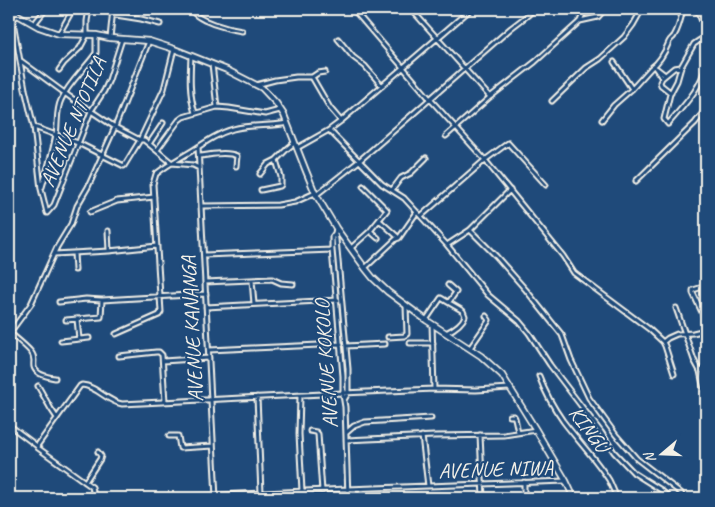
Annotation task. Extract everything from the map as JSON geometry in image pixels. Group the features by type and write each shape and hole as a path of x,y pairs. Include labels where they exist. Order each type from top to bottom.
{"highway":[{"path":"9,10 34,24 59,34 96,35 150,41 227,70 262,88 271,96 281,110 316,194 335,231 380,285 406,306 470,348 495,368 511,388 566,481 574,498"}],"street":[{"path":"34,24 46,9"},
{"path":"59,34 73,9"},
{"path":"59,70 80,48 87,35 89,9"},
{"path":"102,9 112,14 141,18 160,24"},
{"path":"110,38 114,9"},
{"path":"191,9 193,14 203,20 242,31"},
{"path":"353,9 485,160 563,256 574,273 649,329 663,342 674,374"},
{"path":"411,9 490,97"},
{"path":"297,149 341,121 471,9"},
{"path":"202,206 278,206 316,194 359,160 534,9"},
{"path":"446,136 490,97 535,62 580,21 586,9"},
{"path":"580,21 598,17 605,9"},
{"path":"552,101 586,68 600,59 624,37 634,25 642,9"},
{"path":"602,120 614,105 632,90 654,66 666,50 681,21 683,9"},
{"path":"697,9 703,24 706,26"},
{"path":"17,15 13,22 34,127 41,189"},
{"path":"41,189 56,136 59,104 76,77 96,53 96,35"},
{"path":"706,38 694,44 681,67 677,81 670,93 664,119 668,124 691,97 704,75 706,65"},
{"name":"AVENUE NTOTILA","path":"41,189 47,213 57,199 91,111 106,86 122,39"},
{"path":"338,40 353,57 365,66 382,86"},
{"path":"55,378 45,376 36,370 34,367 35,359 32,353 9,333 31,304 54,254 71,224 77,206 115,127 150,41"},
{"path":"34,127 78,143 124,166 140,140 164,89 174,49"},
{"path":"191,55 191,101 195,113"},
{"path":"21,60 115,127 140,140 144,140 172,163 200,168"},
{"path":"614,62 632,90"},
{"path":"212,64 217,107"},
{"path":"654,66 664,77"},
{"path":"670,93 660,82 674,68 681,67"},
{"path":"255,85 275,80 312,77 325,72"},
{"path":"312,77 330,108 341,121"},
{"path":"157,150 179,120 195,113 217,107 265,114 281,110"},
{"path":"636,181 695,123 706,109"},
{"path":"149,144 164,123"},
{"path":"116,334 160,314 153,184 156,174 208,140 224,132 255,126 272,124 276,126 287,123"},
{"path":"329,130 382,184 404,198 447,245 488,295 529,333 550,365 614,452 634,473 670,498"},
{"path":"260,174 268,164 276,160 294,143"},
{"path":"421,216 485,160 508,143 546,185"},
{"name":"AVENUE KANANGA","path":"198,147 216,497"},
{"path":"180,164 188,153"},
{"path":"190,165 199,158 234,154 237,156 236,166"},
{"path":"392,190 401,178 411,172 426,158"},
{"path":"261,190 280,186 281,184 281,176 276,160"},
{"path":"351,248 370,231 386,210 363,186"},
{"path":"447,245 470,230 510,190"},
{"path":"90,212 117,202 154,197"},
{"path":"365,268 399,238 417,212"},
{"path":"379,220 399,238"},
{"path":"470,230 526,290 562,336 589,398 616,435 637,459 681,493 683,498"},
{"path":"108,231 109,251"},
{"path":"335,231 339,300 348,369 348,393 344,401"},
{"name":"AVENUE KOKOLO","path":"335,231 332,237 332,250 339,300"},
{"path":"370,231 378,238"},
{"path":"54,254 157,246"},
{"path":"204,255 332,250"},
{"path":"74,253 75,270"},
{"path":"205,282 274,279 281,283 293,284"},
{"path":"252,280 254,304"},
{"path":"448,285 456,292 449,302"},
{"path":"706,286 693,291 706,321"},
{"path":"59,302 86,299 102,300 206,294"},
{"path":"426,320 440,298 463,311 464,319 456,328 446,333"},
{"path":"66,320 101,317 102,300"},
{"path":"206,307 339,300"},
{"path":"388,337 404,336 407,334 406,306"},
{"path":"676,308 684,334 700,372 706,399"},
{"path":"470,348 489,320 486,316"},
{"path":"77,319 79,339"},
{"path":"432,323 434,390"},
{"path":"663,342 672,335 706,330"},
{"path":"61,341 89,338"},
{"path":"410,343 433,343"},
{"path":"209,350 385,344"},
{"name":"AVENUE KOKOLO","path":"344,345 343,393 348,498"},
{"path":"119,356 159,352 162,355 163,361 165,402"},
{"path":"163,361 209,358"},
{"path":"700,372 706,369"},
{"name":"KINGU","path":"538,376 553,406 609,480 617,498"},
{"path":"37,446 82,385 88,386 117,404 343,393 511,388"},
{"path":"38,386 50,409 58,418"},
{"path":"300,396 299,434 302,491"},
{"path":"257,397 261,493"},
{"path":"510,416 515,418 518,432"},
{"path":"346,434 354,426 365,422 431,418"},
{"path":"9,424 85,482 93,490 89,498"},
{"path":"346,440 422,436 504,435 536,430"},
{"path":"310,431 318,434 322,491"},
{"path":"480,435 483,498"},
{"path":"169,436 178,436 180,448 213,446"},
{"name":"AVENUE NIWA","path":"422,436 428,486"},
{"path":"85,482 100,459 98,452"},
{"name":"AVENUE NIWA","path":"160,498 566,481"},
{"path":"524,482 524,498"}]}
